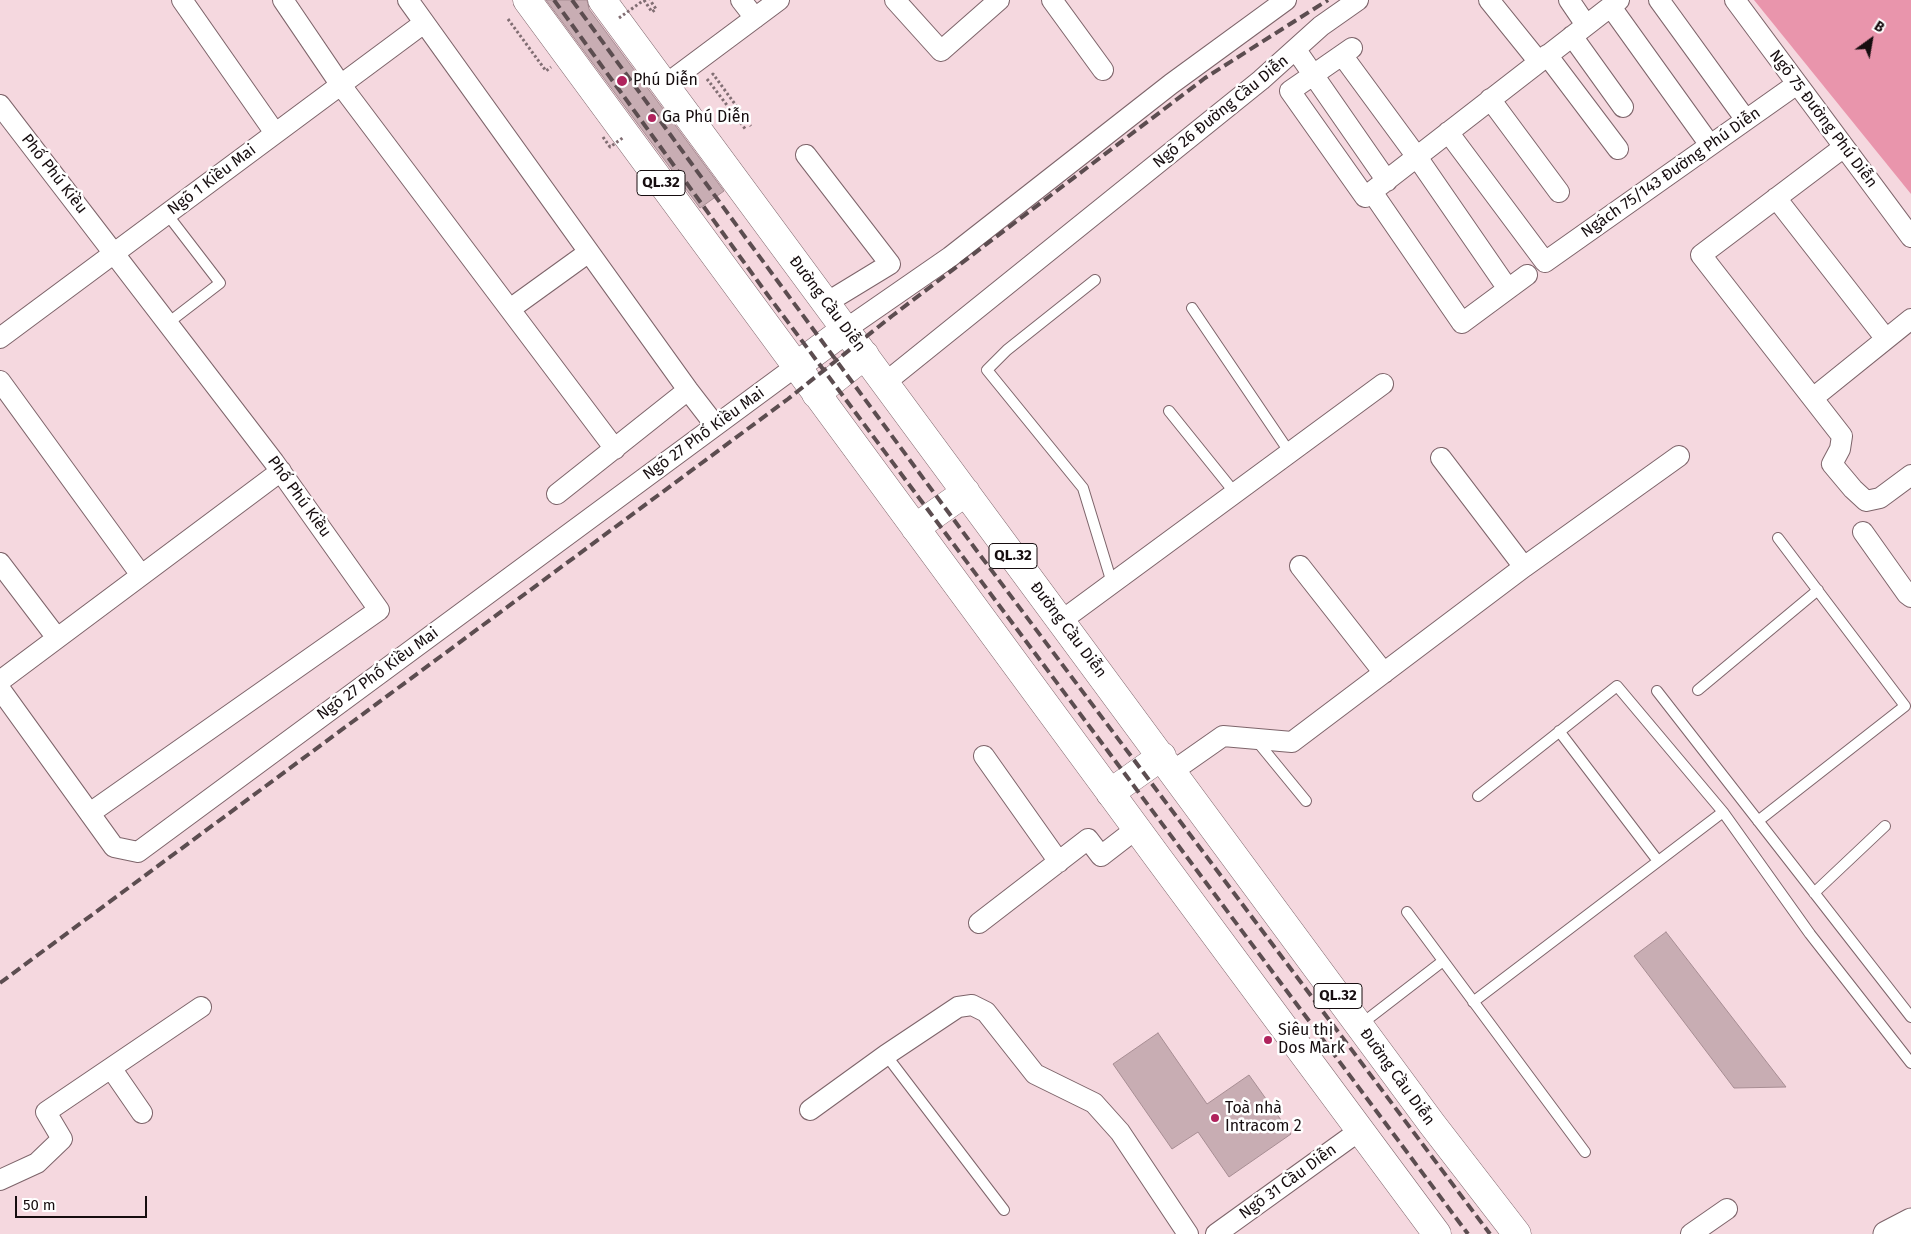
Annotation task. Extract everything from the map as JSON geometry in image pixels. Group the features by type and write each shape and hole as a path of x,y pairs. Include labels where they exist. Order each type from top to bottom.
{"highway":[{"name":"QL.32","path":"517,9 816,394 1437,1234"},
{"name":"Đường Cầu Diễn","path":"611,9 665,85 886,382 1359,1026 1517,1234"},
{"path":"795,367 846,329"},
{"path":"816,394 865,355"},
{"path":"915,528 966,492"},
{"path":"1110,793 1167,764"}],"street":[{"path":"182,0 275,133"},
{"path":"283,0 340,84 615,449"},
{"path":"408,0 715,425"},
{"path":"741,0 755,18"},
{"path":"665,85 779,0"},
{"path":"895,0 941,52 999,0"},
{"path":"1052,0 1103,70"},
{"path":"846,329 950,257 1171,84 1286,0"},
{"path":"1296,50 1321,26 1358,0"},
{"path":"1489,0 1543,58 1618,149"},
{"path":"1570,0 1579,31 1623,107"},
{"path":"1659,0 1746,120"},
{"name":"Ngõ 75 Đường Phú Diễn","path":"1734,0 1911,237"},
{"path":"1527,275 1508,289 1417,157 1347,52 1290,91 1365,197 1417,157 1490,99 1615,3 1710,145"},
{"name":"Ngõ 1 Kiều Mai","path":"0,338 424,22"},
{"name":"Ngõ 26 Đường Cầu Diễn","path":"886,382 1296,50 1313,74 1462,323 1508,289"},
{"name":"Ngách 75/143 Đường Phú Diễn","path":"1448,132 1545,262 1797,84"},
{"path":"1490,99 1559,192"},
{"name":"Phố Phú Kiều","path":"0,105 281,471 379,610 90,814"},
{"path":"1844,147 1701,255 1842,436 1840,448 1832,464 1866,501 1880,498 1911,475"},
{"path":"806,156 890,264 826,303"},
{"path":"1776,198 1886,339"},
{"path":"510,310 589,252"},
{"path":"1812,398 1911,319"},
{"name":"Ngõ 27 Phố Kiều Mai","path":"0,689 114,847 138,852 795,367"},
{"path":"0,381 141,576"},
{"path":"1060,621 1383,384"},
{"path":"558,494 688,390"},
{"path":"1167,764 1223,736 1292,742 1524,567 1679,456"},
{"path":"1441,458 1524,567"},
{"path":"0,681 281,471"},
{"path":"1863,532 1911,597"},
{"path":"0,563 56,638"},
{"path":"1300,566 1384,673"},
{"path":"984,756 1059,862"},
{"path":"979,922 1088,839 1101,856 1136,829"},
{"path":"810,1110 958,1006 972,1005 986,1012 1036,1074 1094,1103 1120,1132 1188,1234"},
{"path":"0,1180 37,1163 62,1139 46,1112 201,1007"},
{"path":"111,1068 142,1113"},
{"name":"Ngõ 31 Cầu Diễn","path":"1216,1234 1359,1131"},
{"path":"1691,1234 1728,1209"},
{"path":"1886,1234 1911,1221"}],"lane":[{"path":"167,214 220,282 168,323"},
{"path":"1095,280 1007,350 987,370 1083,488 1112,584"},
{"path":"1192,308 1290,452"},
{"path":"1169,411 1235,493"},
{"path":"1758,822 1905,706 1778,538"},
{"path":"1698,690 1818,590"},
{"path":"1478,796 1617,686 1723,812 1810,934 1911,1063"},
{"path":"1657,692 1911,1017"},
{"path":"1559,731 1658,861"},
{"path":"1256,739 1306,801"},
{"path":"1473,1002 1723,812"},
{"path":"1814,893 1885,826"},
{"path":"1407,912 1584,1152"},
{"path":"1359,1026 1443,961"},
{"path":"886,1055 1004,1210"}],"path":[{"path":"611,9 644,0 652,12 656,9 650,0"},
{"path":"517,9 546,71"},
{"path":"713,74 751,126"},
{"path":"706,79 746,130"},
{"path":"603,137 610,147 624,137"}],"shaded area":[{"path":"1754,0 1911,0 1911,194"}],"building":[{"path":"546,0 587,0 589,9 724,191 700,208"},
{"path":"1666,932 1786,1087 1734,1088 1634,956"},
{"name":"Toà nhà Intracom 2","path":"1158,1033 1207,1104 1249,1075 1291,1134 1229,1177 1198,1132 1172,1149 1113,1064"}],"railway":[{"path":"554,0 767,294 1468,1234"},
{"path":"572,0 974,547 1490,1234"},
{"path":"0,983 788,399 892,316 1205,78 1328,0"}],"place":[{"name":"Phú Diễn","path":"622,81"},
{"name":"Ga Phú Diễn","path":"652,118"},
{"name":"Siêu thị Dos Mark","path":"1268,1040"},
{"name":"Toà nhà Intracom 2","path":"1215,1118"}]}
